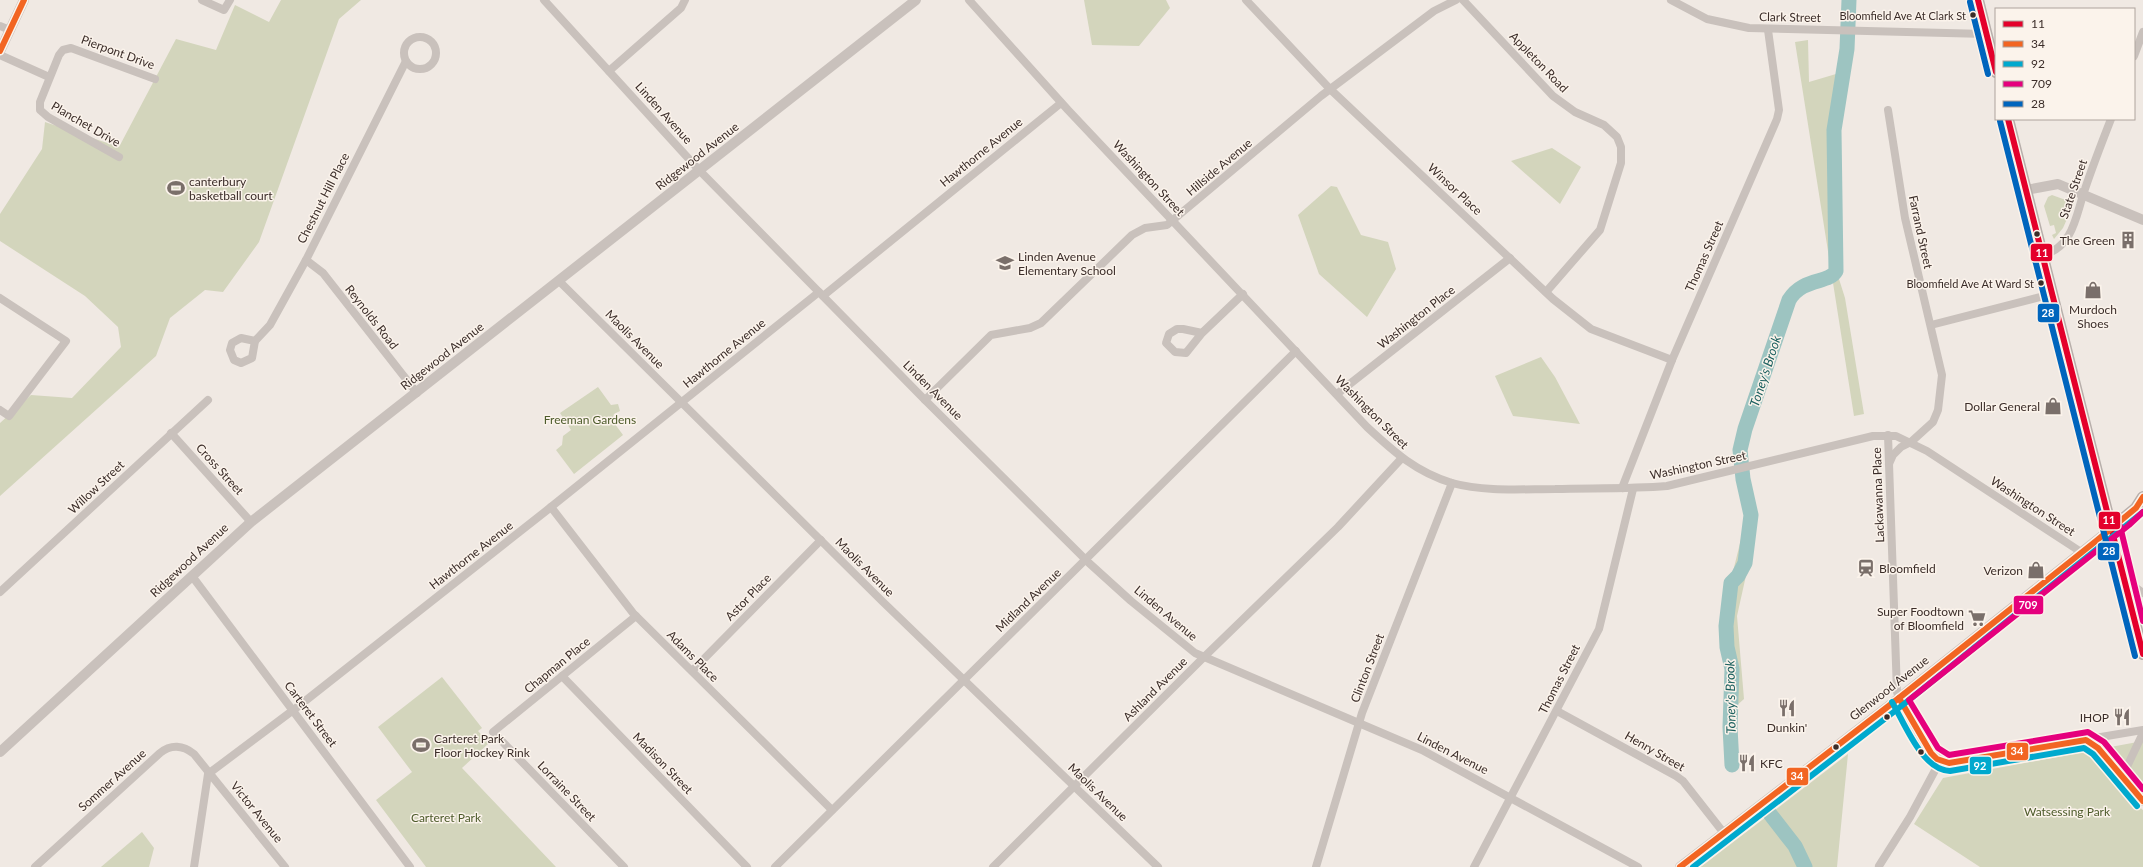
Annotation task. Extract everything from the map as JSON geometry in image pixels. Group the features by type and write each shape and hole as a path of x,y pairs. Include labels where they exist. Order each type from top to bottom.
{"main road":[{"path":"1978,0 1995,68"},
{"path":"2008,120 2143,654"},
{"path":"2112,528 2136,508 2143,497"}],"street":[{"path":"0,51 24,0"},
{"path":"202,0 224,10 230,0"},
{"name":"Linden Avenue","path":"544,0 699,170 926,400 1086,560 1131,601 1195,653 1422,750 1638,867"},
{"path":"609,71 680,8 685,0"},
{"name":"Ridgewood Avenue","path":"0,752 251,522 916,0"},
{"name":"Washington Street","path":"968,0 1061,103 1338,394 1367,427 1401,458 1423,471 1452,483 1481,488 1633,489 1668,486 1873,436 1888,435 1896,436 1911,442 1927,451 2082,552"},
{"name":"Winsor Place","path":"1246,0 1330,89 1546,292 1591,329 1672,360"},
{"name":"Hillside Avenue","path":"926,400 991,335 1030,328 1041,323 1132,235 1145,228 1167,226 1330,89 1444,2 1456,0"},
{"name":"Appleton Road","path":"1463,0 1553,96 1575,112 1604,125 1617,137 1621,147 1621,163 1600,230 1546,292"},
{"name":"Clark Street","path":"1671,0 1698,15 1718,22 1768,30 1855,30 1986,34"},
{"path":"0,26 10,30"},
{"name":"Thomas Street","path":"1622,488 1672,360 1778,118 1779,110 1768,30"},
{"path":"2135,53 2143,32"},
{"name":"Pierpont Drive","path":"49,77 59,55 63,50 72,48 155,79"},
{"path":"0,55 49,77"},
{"name":"Chestnut Hill Place","path":"256,341 270,325 306,260 406,61"},
{"name":"Planchet Drive","path":"49,77 40,102 41,111 48,117 119,157"},
{"name":"Hawthorne Avenue","path":"210,773 293,710 551,507 1061,103"},
{"name":"Farrand Street","path":"1888,110 1905,218 1942,371 1938,410 1933,422 1911,442"},
{"name":"State Street","path":"2043,255 2054,251 2067,238 2076,220 2083,194 2111,120"},
{"path":"2026,190 2055,184 2083,194 2143,220"},
{"name":"Washington Place","path":"1338,394 1510,258"},
{"name":"Reynolds Road","path":"306,260 323,273 417,393"},
{"name":"Maolis Avenue","path":"558,281 820,540 1158,867"},
{"path":"1202,333 1243,294"},
{"path":"1931,325 2052,294"},
{"path":"0,298 66,341 9,416 0,410"},
{"name":"Midland Avenue","path":"775,867 963,679 1086,560 1296,351"},
{"name":"Willow Street","path":"0,592 208,400"},
{"name":"Cross Street","path":"171,433 251,522"},
{"name":"Lackawanna Place","path":"1888,435 1896,692 1899,698"},
{"path":"1889,464 1893,455 1901,447 1911,442"},
{"name":"Ashland Avenue","path":"993,867 1204,656 1338,527 1401,458"},
{"name":"Clinton Street","path":"1316,867 1359,723 1452,483"},
{"name":"Thomas Street","path":"1474,867 1557,711 1598,629 1633,489"},
{"name":"Adams Place","path":"551,507 636,616 832,810"},
{"name":"Glenwood Avenue","path":"1680,867 1723,832 1899,698 2112,528"},
{"name":"Astor Place","path":"692,671 820,540"},
{"name":"Carteret Street","path":"192,576 410,867"},
{"path":"2125,580 2143,593"},
{"name":"Chapman Place","path":"493,732 636,616"},
{"name":"Madison Street","path":"562,676 747,867"},
{"path":"1899,698 1935,759 1949,763 2143,730"},
{"name":"Henry Street","path":"1557,711 1683,781 1723,832"},
{"name":"Lorraine Street","path":"493,732 624,867"},
{"path":"2122,777 2143,733"},
{"path":"2081,740 2089,741 2095,745 2143,801"},
{"name":"Sommer Avenue","path":"35,867 164,750 176,746 188,749 210,773"},
{"path":"1879,866 1910,817 1940,761"},
{"path":"194,867 210,773"},
{"name":"Victor Avenue","path":"210,773 285,867"}],"green space":[{"path":"281,0 361,0 339,19 259,242 223,292 205,290 170,318 156,356 0,496 0,423 31,395 72,398 121,347 118,327 85,296 0,241 0,214 42,149 45,122 119,147 176,39 216,50 235,5 269,22"},
{"path":"1084,0 1166,0 1170,8 1139,46 1092,45"},
{"path":"1808,40 1809,82 1836,74 1845,76 1836,125 1839,279 1845,298 1864,414 1854,416 1795,42"},
{"path":"1552,148 1581,167 1560,204 1511,161"},
{"path":"1331,186 1337,187 1361,235 1388,242 1396,269 1367,317 1319,274 1298,215"},
{"path":"2052,195 2074,203 2063,228 2054,239 2052,235 2056,233 2054,225 2050,226 2044,206 2048,197"},
{"path":"1541,357 1555,377 1580,424 1513,416 1495,376"},
{"name":"Freeman Gardens","path":"598,387 611,405 618,404 620,411 614,414 612,420 623,435 574,474 556,450 562,445 563,436 571,430 560,413"},
{"path":"1756,522 1755,535 1737,616 1744,699 1735,707 1726,735 1724,608 1743,531"},
{"name":"Carteret Park","path":"442,677 482,728 478,731 489,743 462,768 556,867 426,867 376,800 412,772 378,727"},
{"path":"2143,741 2143,793 2105,748"},
{"name":"Watsessing Park","path":"2090,751 2132,801 2143,810 2143,867 1980,867 1914,824 1943,778"},
{"path":"1848,754 1837,867 1700,867 1702,866"},
{"path":"142,832 154,848 149,867 101,867"}],"waterway":[{"name":"Toney's Brook","path":"1732,765 1730,727 1732,669 1727,647 1726,626 1731,583 1738,576 1745,563 1751,515 1743,479 1740,450 1745,429 1789,300 1801,288 1808,284 1828,278 1836,271 1834,130 1847,49 1849,0"},
{"name":"Toney's Brook","path":"1770,814 1795,846 1805,867"}],"transit line":[{"name":"34","path":"0,51 24,0"},
{"name":"11","path":"1978,0 1995,68"},
{"name":"28","path":"1970,2 1988,74"},
{"name":"11","path":"2008,120 2143,654"},
{"name":"28","path":"2000,121 2135,656"},
{"name":"34","path":"1680,867 1899,698 2096,541 2136,508 2143,497"},
{"name":"92","path":"1693,867 1904,704 2143,512"},
{"name":"709","path":"2143,512 2129,525 1909,700 1938,748 1949,755 2088,732 2104,742 2143,789"},
{"name":"709","path":"2120,526 2143,621"},
{"name":"34","path":"1899,698 1931,753 1937,759 1949,763 2086,740 2098,748 2143,801"},
{"name":"92","path":"1892,702 1915,744 1923,755 1940,769 1950,771 2084,748 2093,754 2137,806"}],"place":[{"name":"Bloomfield Ave At Clark St","path":"1973,15"},
{"name":"canterbury basketball court","path":"176,188"},
{"name":"The Green","path":"2128,240"},
{"name":"Linden Avenue Elementary School","path":"1005,263"},
{"name":"Bloomfield Ave At Ward St","path":"2041,283"},
{"name":"Murdoch Shoes","path":"2093,290"},
{"name":"Dollar General","path":"2053,406"},
{"name":"Bloomfield","path":"1866,568"},
{"name":"Verizon","path":"2036,570"},
{"name":"Super Foodtown of Bloomfield","path":"1977,618"},
{"name":"Dunkin'","path":"1787,708"},
{"name":"IHOP","path":"2122,717"},
{"name":"Carteret Park Floor Hockey Rink","path":"421,745"},
{"name":"KFC","path":"1747,763"}]}
